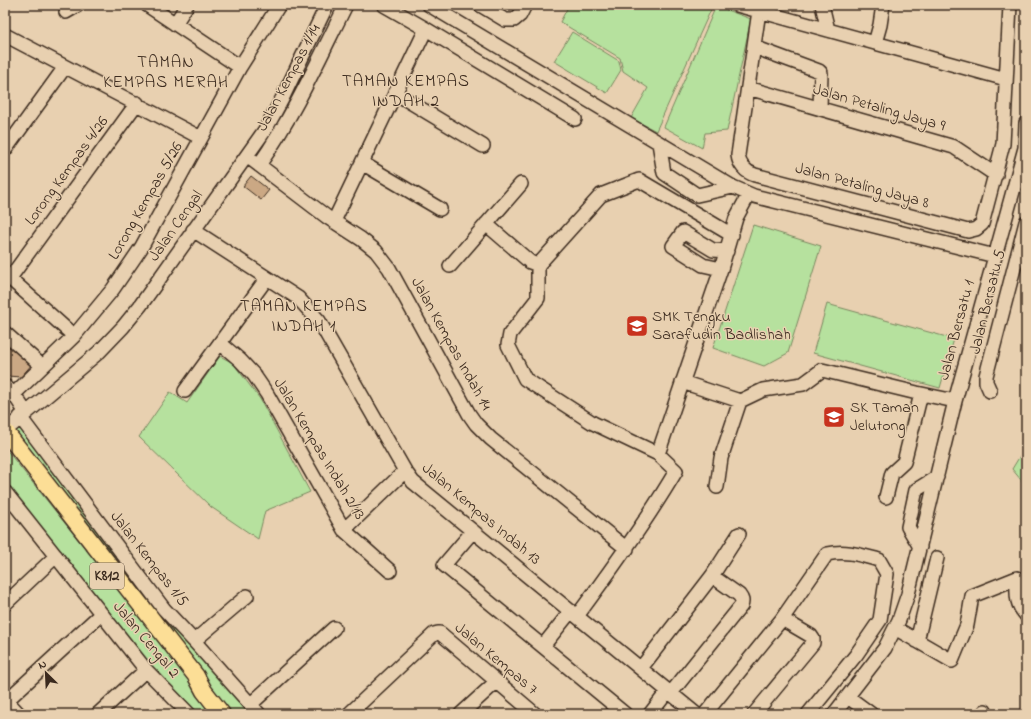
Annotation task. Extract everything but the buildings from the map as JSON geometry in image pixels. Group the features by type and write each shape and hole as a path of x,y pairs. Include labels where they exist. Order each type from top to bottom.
{"main road":[{"name":"K812","path":"5,431 196,676 204,691 222,714"},
{"name":"K812","path":"5,448 190,680 204,691"}],"street":[{"path":"66,12 78,5"},
{"path":"147,5 240,67"},
{"path":"175,24 187,5"},
{"name":"Lorong Kempas 5/26","path":"10,390 42,366 74,336 113,289 141,248 240,67 279,5"},
{"name":"Jalan Cengal","path":"5,431 99,352 119,332 140,306 265,130 282,100 327,5"},
{"name":"Jalan Kempas 1/14","path":"260,165 285,125 346,5"},
{"path":"384,5 575,119"},
{"path":"430,5 659,144 733,187 749,194 995,256"},
{"path":"480,5 506,20 514,20 520,15 525,5"},
{"path":"737,5 1006,79"},
{"path":"822,5 828,30"},
{"path":"875,43 880,24 882,5"},
{"path":"996,174 1003,144 1010,5"},
{"path":"748,88 759,11"},
{"path":"334,221 426,29"},
{"path":"5,35 137,103 201,138"},
{"path":"754,47 819,71 821,74 820,109"},
{"path":"5,150 65,67"},
{"name":"Jalan Petaling Jaya 9","path":"748,88 954,147 996,174"},
{"name":"Jalan Petaling Jaya 8","path":"748,88 738,155 739,160 746,171 755,175 968,231 982,224 996,174"},
{"path":"395,93 483,146"},
{"name":"Lorong Kempas 4/26","path":"7,276 137,103"},
{"name":"Jalan Bersatu 1","path":"834,714 872,667 885,648 895,628 908,594 955,401 995,256 1023,170 1026,123"},
{"path":"659,144 664,173 697,195 733,187"},
{"name":"Jalan Kempas Indah 14","path":"247,156 376,251 390,268 469,414 476,424 491,439 627,549"},
{"path":"362,163 440,209"},
{"path":"542,646 574,613 627,549 653,510 676,471 658,454 593,423 525,380 508,345 510,334 538,298 538,265 601,195 639,180 732,235"},
{"path":"450,266 521,184"},
{"path":"658,454 727,251 736,218 749,194"},
{"path":"872,226 874,207"},
{"name":"Jalan Bersatu 5","path":"990,391 986,382 986,376 1026,222"},
{"path":"486,224 530,262 538,265"},
{"name":"Jalan Kempas Indah 13","path":"193,230 298,298 319,321 405,471 413,482 696,714"},
{"path":"721,269 703,265 673,246 683,232 713,250 727,251"},
{"path":"7,276 74,336"},
{"path":"185,391 267,278"},
{"path":"5,333 42,366"},
{"name":"Jalan Kempas Indah 2/13","path":"220,343 240,360 254,375 263,388 344,530 390,571"},
{"path":"682,382 740,401 763,390 803,384 822,370 955,401"},
{"name":"Jalan Kempas 1/5","path":"10,390 23,415 164,609 255,709"},
{"path":"886,497 892,473 904,462 921,394"},
{"path":"717,487 721,458 740,401"},
{"path":"344,530 405,471"},
{"name":"Jalan Cengal 2","path":"7,500 56,556 146,670 189,714"},
{"path":"473,531 444,565 625,714"},
{"path":"641,668 712,576 739,534"},
{"path":"705,714 782,619 828,554 839,552 852,553 879,560 887,574 880,620 856,655 808,714"},
{"path":"5,604 56,556"},
{"path":"917,642 937,558"},
{"path":"650,714 670,692 743,602 740,595 712,576"},
{"path":"895,628 952,661 967,625 972,596 1017,578 1017,601 1021,610 1026,615"},
{"path":"194,641 247,596"},
{"path":"19,714 6,701 101,614"},
{"path":"754,714 813,643 811,636 782,619"},
{"path":"255,709 334,628"},
{"name":"Jalan Kempas 7","path":"349,714 434,634 438,633 440,633 535,714"},
{"path":"856,655 872,667"},
{"path":"98,714 146,670"},
{"path":"461,714 496,682"},
{"path":"848,697 871,714"}],"green space":[{"path":"569,5 713,5 656,131 631,118 648,88 623,71 620,58 560,22"},
{"path":"716,6 751,19 727,131 705,133 702,148 664,127"},
{"path":"572,32 619,61 621,70 607,93 554,61"},
{"path":"753,225 821,246 788,353 764,366 713,348"},
{"path":"827,304 954,339 940,388 813,353"},
{"path":"220,356 233,363 260,399 310,492 265,511 258,539 211,507 139,437 170,392 187,403"},
{"path":"20,417 164,609 259,714 189,714 5,492 5,448 190,680 5,431"},
{"path":"1026,446 1026,486 1012,469"}],"place":[{"name":"SMK Tengku Sarafudin Badlishah","path":"637,326"},
{"name":"SK Taman Jelutong","path":"834,417"}],"district":[{"name":"TAMAN KEMPAS MERAH","path":"166,72"},
{"name":"TAMAN KEMPAS INDAH 2","path":"406,91"},
{"name":"TAMAN KEMPAS INDAH 1","path":"304,316"}]}
